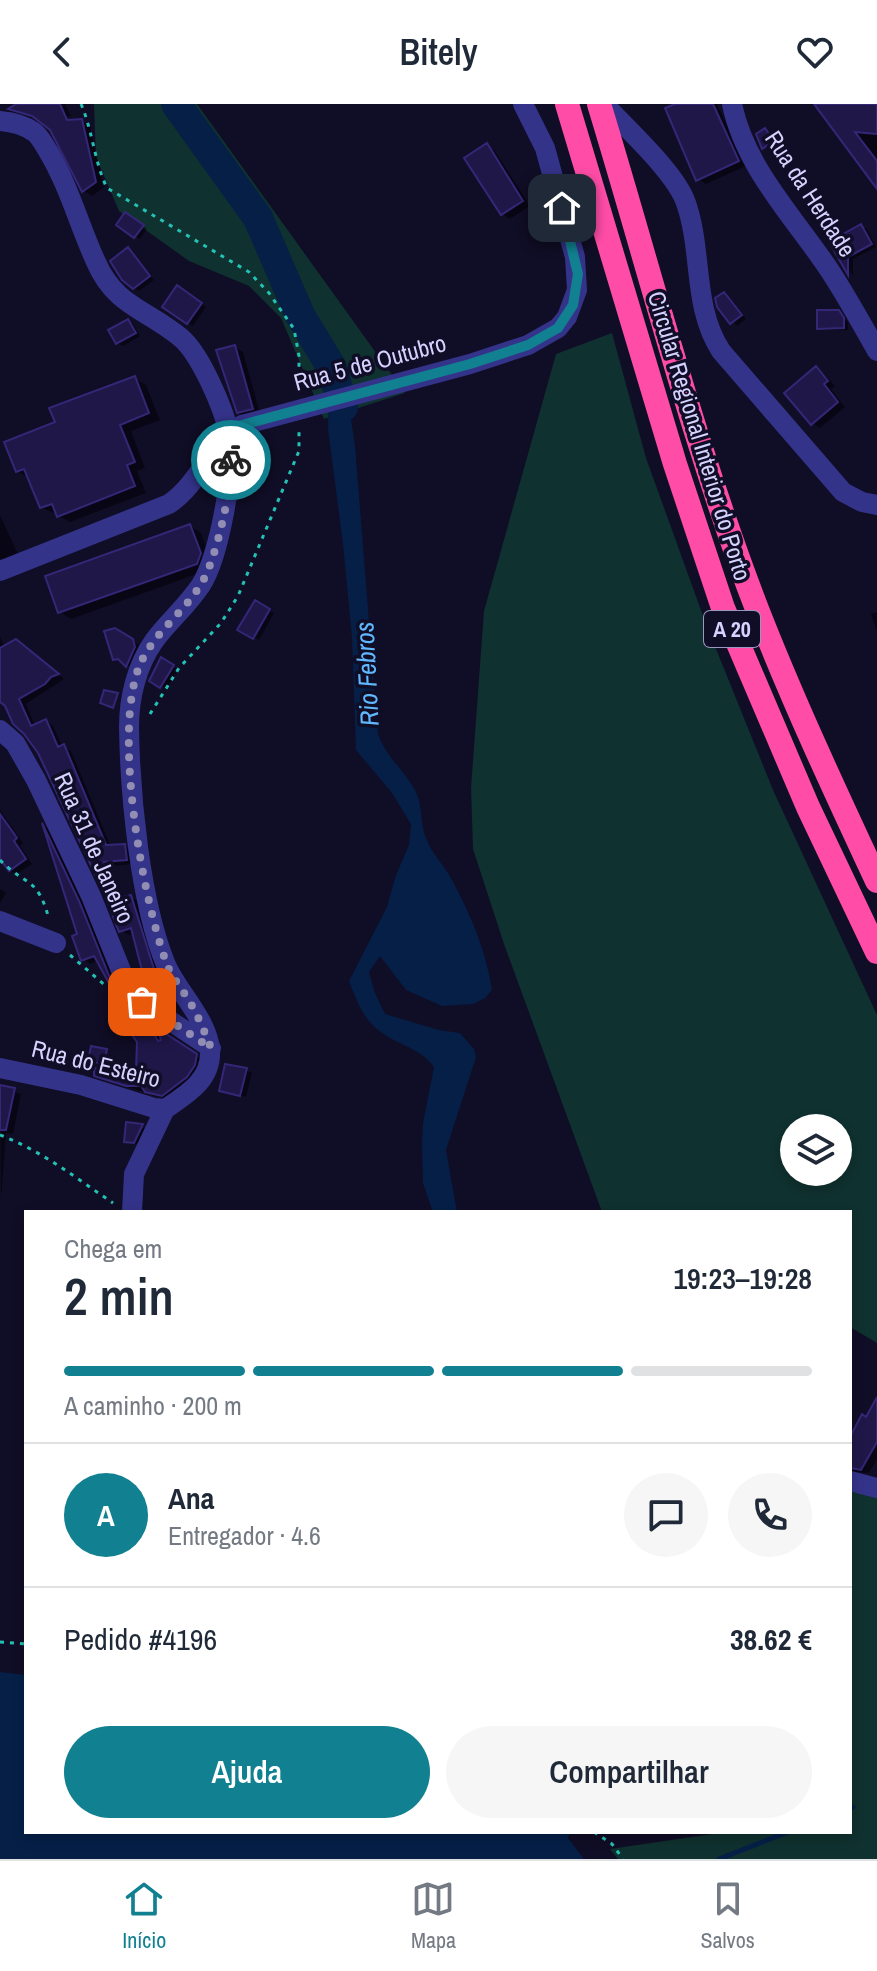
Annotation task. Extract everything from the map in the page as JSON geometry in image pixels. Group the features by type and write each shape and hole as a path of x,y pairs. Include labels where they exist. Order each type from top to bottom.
{"highway":[{"name":"Circular Regional Interior do Porto","path":"567,104 675,464 723,608 808,807 877,952"},
{"name":"Circular Regional Interior do Porto","path":"602,104 704,454 757,608 822,763 877,881"}],"street":[{"name":"Rua 5 de Outubro","path":"229,433 249,423 470,364 528,345 558,328 567,317 577,290 575,257 545,148 523,104"},
{"path":"602,104 669,176 686,201 703,308 713,339 721,351 843,492 862,502 877,505"},
{"name":"Rua da Herdade","path":"732,104 735,121 750,159 831,273 877,351"},
{"path":"0,121 14,122 36,133 62,174 105,281 119,297 181,338 193,352 203,367 229,433 231,473 217,543 202,583 154,642 139,667 129,711 142,872 167,966 191,1003 211,1048 209,1070 196,1087 165,1109"},
{"path":"0,571 169,504 191,486 229,433"},
{"name":"Rua 31 de Janeiro","path":"0,730 15,743 36,780 91,896 124,978 142,1002 211,1048"},
{"path":"0,921 56,943"},
{"name":"Rua do Esteiro","path":"0,1068 81,1085 165,1109 134,1174 124,1208"},
{"path":"852,1482 877,1488"}],"path":[{"path":"81,104 88,119 98,171 107,188 249,272 269,293 294,329 299,356 299,393"},
{"path":"130,744 179,668 221,623 238,596 299,451 299,425"},
{"path":"0,860 35,885 45,902 56,943"},
{"path":"0,1135 21,1143 124,1208"},
{"path":"0,1642 24,1644"},
{"path":"597,1834 612,1844 623,1859"}],"green space":[{"path":"94,104 197,104 405,393 324,419 281,318 249,286 189,261 119,211 96,157"},
{"path":"612,333 646,458 706,624 773,790 877,1015 877,1343 852,1328 852,1210 601,1210 504,944 473,849 471,788 484,611 556,354"},
{"path":"877,1479 877,1859 618,1859 610,1849 712,1834 852,1834 852,1492 868,1494"}],"water":[{"path":"332,368 337,372 350,412 355,446 378,734 385,749 416,791 426,838 452,880 471,920 482,947 492,990 473,1004 442,1006 406,990 380,956 369,972 385,1014 460,1033 474,1049 476,1057 446,1150 457,1210 432,1210 423,1183 423,1123 434,1067 422,1055 372,1024 360,1007 349,981 387,907 409,845 411,824 392,793 356,750 352,638 328,429 329,376"},
{"path":"0,1672 24,1675 24,1834 569,1834 568,1838 584,1859 0,1859"}],"building":[{"path":"16,104 60,104 67,120 82,119 96,182 82,192 50,130 32,116 8,109"},
{"path":"675,104 713,104 739,161 696,181 665,108"},
{"path":"814,104 877,104 877,134 855,132 877,161 877,189"},
{"path":"765,128 774,141 762,149 756,134"},
{"path":"487,143 523,201 501,215 464,158"},
{"path":"125,212 144,225 134,238 116,225"},
{"path":"861,224 872,244 848,257 848,275 829,242"},
{"path":"128,247 150,276 133,289 122,280 110,261"},
{"path":"177,285 202,303 187,324 162,307"},
{"path":"724,292 742,315 730,324 717,307 715,298"},
{"path":"817,310 839,310 844,318 844,328 817,329"},
{"path":"128,319 136,333 116,344 108,330"},
{"path":"235,345 253,409 237,413 216,350"},
{"path":"816,366 828,381 824,384 838,402 811,425 784,393"},
{"path":"135,376 149,413 120,425 135,462 127,465 135,486 57,517 52,504 40,508 24,469 16,472 4,442 55,422 49,408"},
{"path":"190,524 201,553 197,564 58,613 45,576"},
{"path":"255,600 270,609 253,639 237,630"},
{"path":"115,628 133,639 135,647 126,667 118,659 113,660 104,631"},
{"path":"16,639 59,674 19,699 31,726 46,719 58,747 64,744 106,845 125,844 127,860 104,862 119,898 131,895 154,969 175,1009 146,986 131,928 119,932 38,753 13,724 0,702 0,648"},
{"path":"161,657 174,665 160,688 149,681"},
{"path":"104,690 118,693 113,708 100,703"},
{"path":"0,814 17,838 14,841 26,859 9,871 0,859"},
{"path":"42,823 79,901 112,983 126,1002 121,1005 94,956 81,961 72,936 77,934"},
{"path":"132,1025 149,1025 158,1041 161,1040 157,1028 197,1054 195,1065 187,1077 162,1096 145,1092 141,1086 126,1086 94,1076 94,1068 136,1070 137,1042 132,1035"},
{"path":"91,1046 107,1049 104,1064 88,1061"},
{"path":"225,1064 247,1068 240,1096 219,1091"},
{"path":"0,1085 15,1088 6,1130 0,1130"},
{"path":"126,1122 143,1124 134,1143 124,1142"},
{"path":"877,1397 877,1442 861,1470 852,1468 852,1433 862,1414 866,1417"}],"waterway":[{"name":"Rio Febros","path":"176,104 258,218 300,315 332,368 343,407"},
{"path":"719,1859 783,1834"}],"way so far":[{"path":"142,1002 211,1048 191,1003 167,966 142,872 130,757 129,711 139,667 154,642 202,583 217,543 231,460"}],"route":[{"path":"231,460 229,433 242,425 470,364 528,345 558,328 573,305 578,274 562,208"}]}
